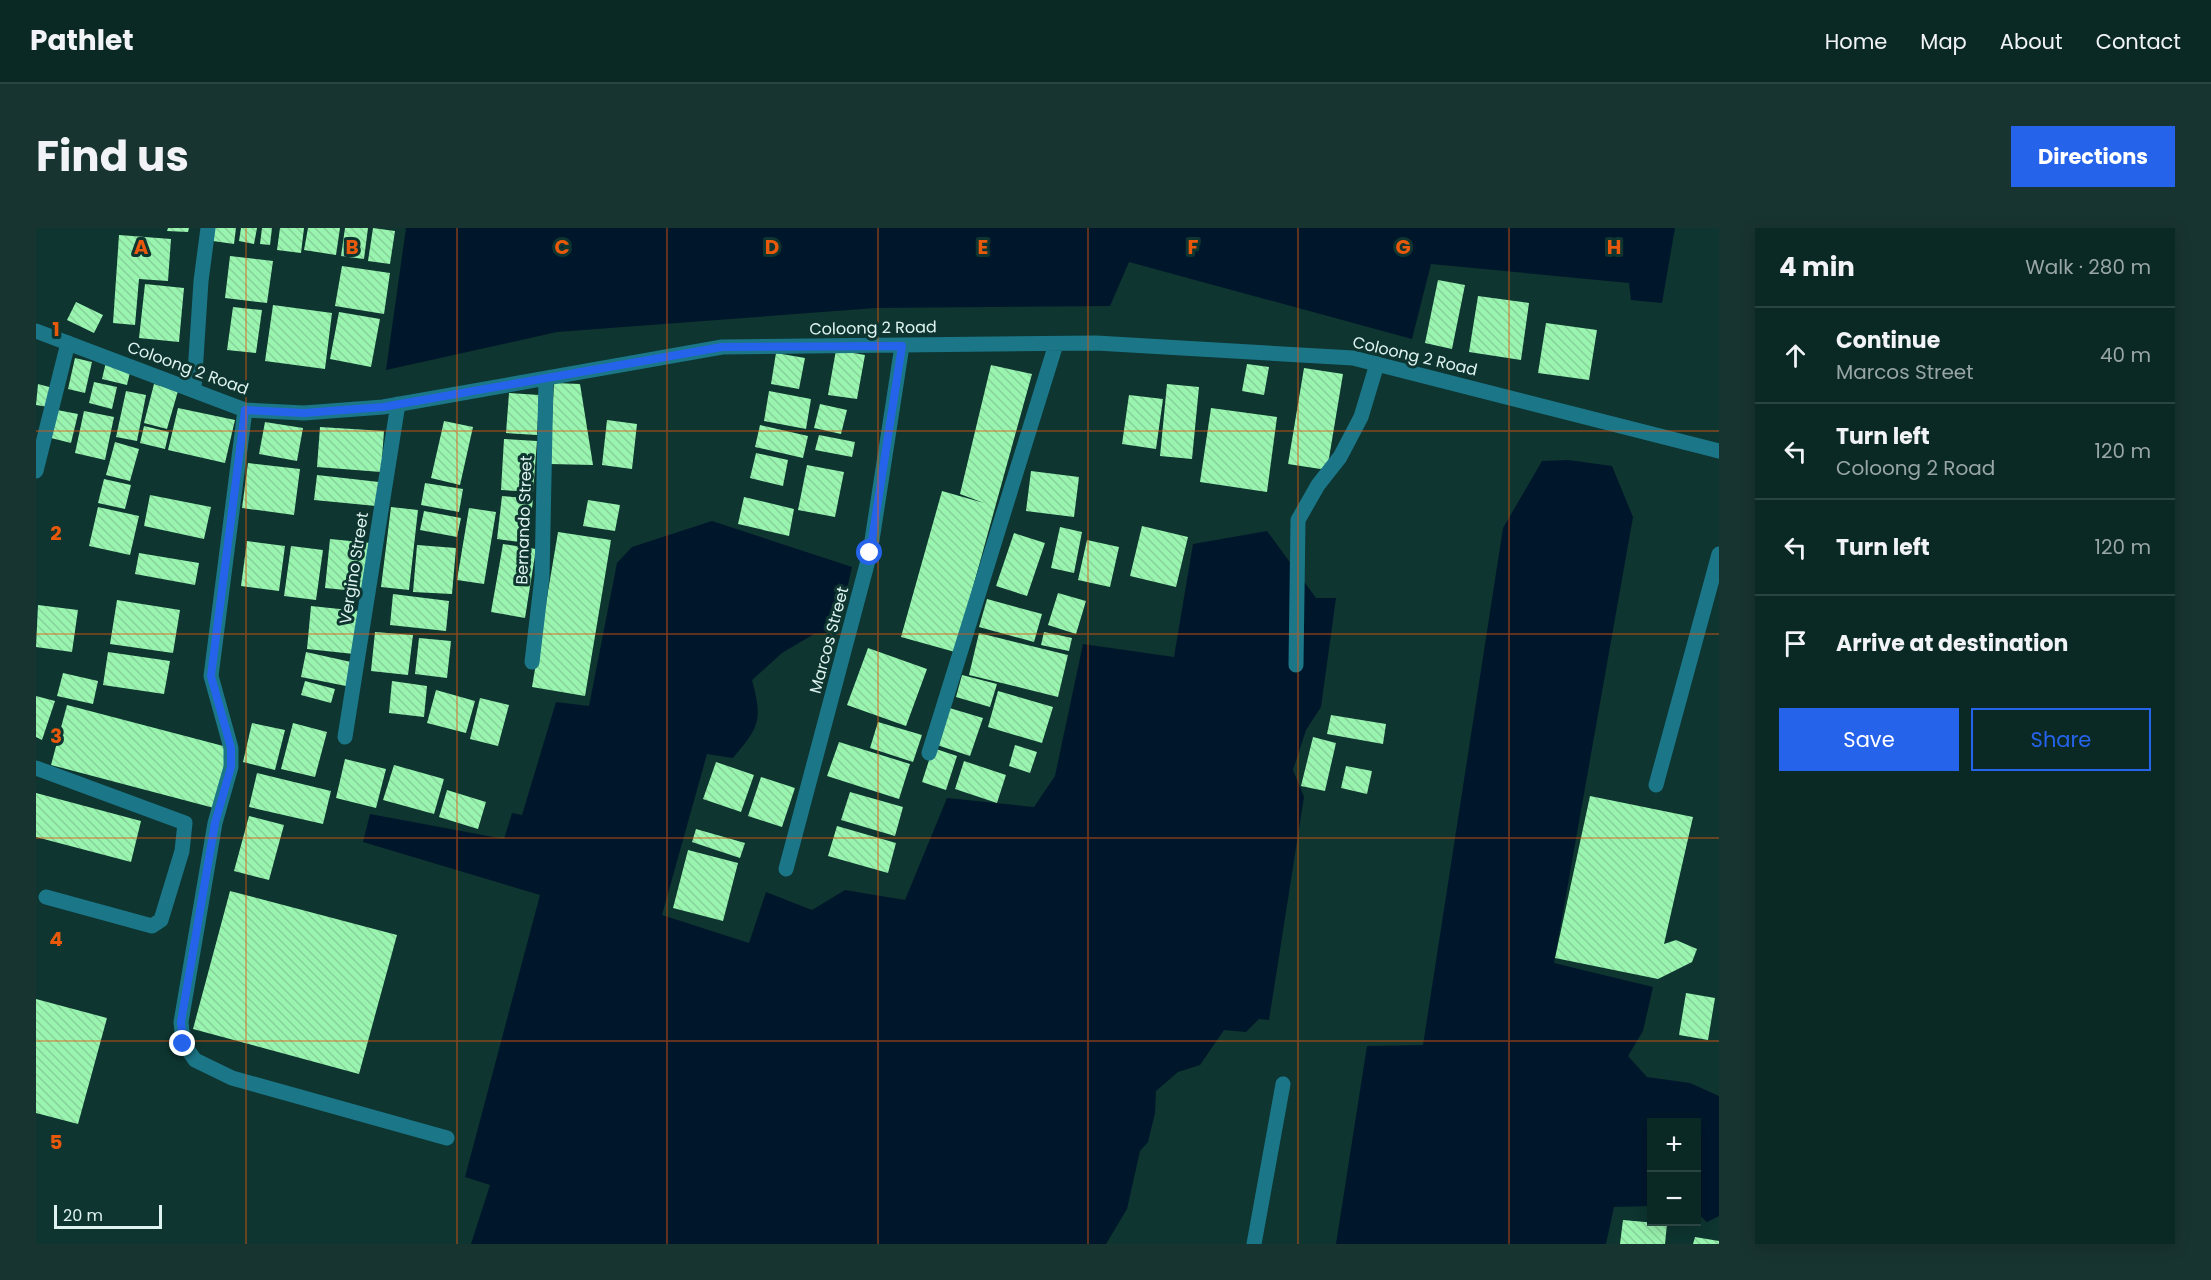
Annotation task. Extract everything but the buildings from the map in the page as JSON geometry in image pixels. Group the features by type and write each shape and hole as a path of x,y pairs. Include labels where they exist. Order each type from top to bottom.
{"street":[{"path":"194,389 201,281 208,228"},
{"name":"Coloong 2 Road","path":"36,331 245,410 304,413 398,405 722,347 1096,343 1341,357 1377,364 1719,451"},
{"path":"36,471 68,343"},
{"path":"929,753 1056,344"},
{"name":"Marcos Street","path":"786,869 870,553 902,346"},
{"path":"1296,665 1298,520 1318,484 1340,458 1361,417 1377,364"},
{"name":"Bernando Street","path":"532,662 542,577 546,378"},
{"name":"Vergino Street","path":"345,737 398,405"},
{"path":"245,410 211,676 231,748 231,767 215,823 181,1022 183,1044 195,1060 232,1078 447,1138"},
{"path":"1656,785 1719,554"},
{"path":"36,768 186,824 182,851 161,920 152,926 46,897"},
{"path":"1254,1244 1283,1084"}],"water":[{"path":"406,228 1675,228 1662,303 1631,300 1629,283 1431,264 1412,339 1129,262 1110,306 876,308 557,332 386,370"},
{"path":"1568,460 1612,466 1633,517 1554,963 1653,987 1643,1031 1628,1056 1647,1077 1690,1083 1719,1096 1719,1216 1707,1222 1701,1217 1701,1118 1647,1118 1647,1206 1614,1207 1606,1244 1336,1244 1367,1046 1423,1045 1503,528 1542,461"},
{"path":"712,521 852,567 837,632 814,634 782,653 752,680 758,715 753,731 733,758 707,754 662,915 749,943 766,892 812,910 845,890 905,900 947,798 1034,807 1055,776 1083,644 1174,657 1193,544 1267,531 1316,598 1336,598 1321,707 1306,730 1293,770 1304,797 1269,1020 1259,1019 1246,1032 1224,1030 1200,1065 1178,1072 1156,1091 1155,1113 1148,1142 1140,1151 1127,1209 1106,1244 471,1244 490,1185 465,1177 540,895 363,842 370,814 504,839 512,813 522,815 556,702 589,706 617,563 632,547"}],"route":[{"path":"183,1044 181,1022 215,823 231,767 231,748 224,730 211,676 245,410 304,413 383,407 722,347 902,346 870,553"}]}
